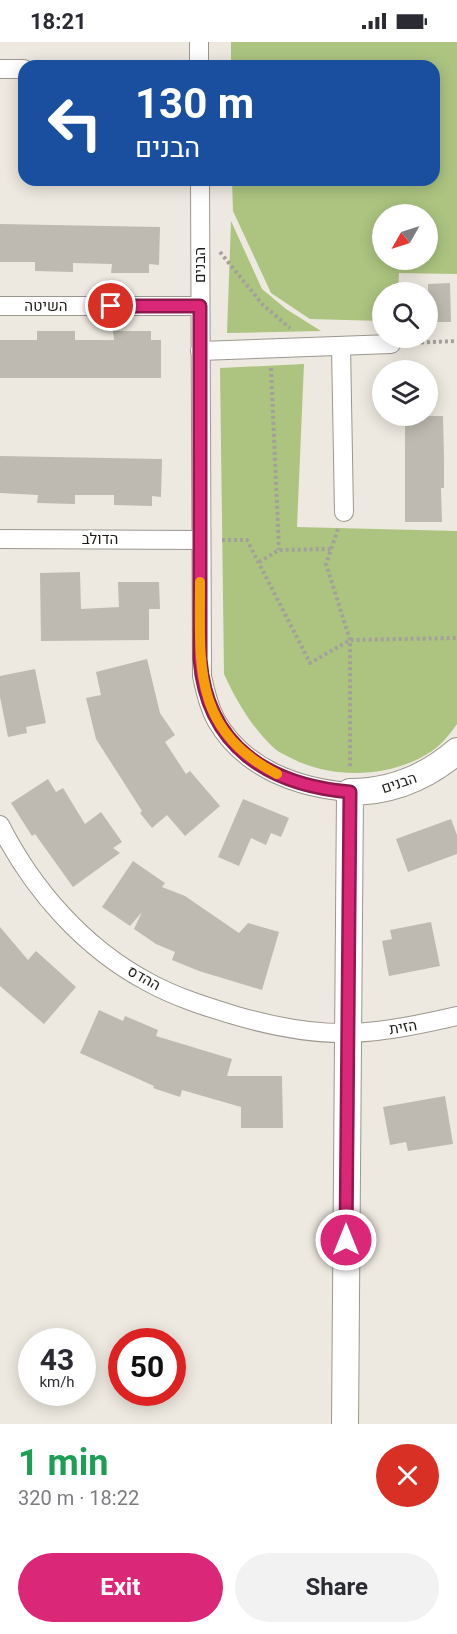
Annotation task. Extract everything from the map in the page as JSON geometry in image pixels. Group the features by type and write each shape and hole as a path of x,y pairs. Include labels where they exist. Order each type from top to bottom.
{"main road":[{"name":"הבנים","path":"350,792 370,792 408,782 441,765 457,751"},
{"path":"345,1424 350,792"}],"street":[{"path":"199,42 199,60"},
{"path":"0,69 18,69"},
{"name":"הבנים","path":"200,186 202,676 216,720 234,744 254,761 297,783 324,790 350,792"},
{"name":"השיטה","path":"0,306 200,306"},
{"path":"200,351 372,345"},
{"path":"341,346 344,512"},
{"name":"הדולב","path":"0,539 200,540"},
{"name":"ההדס","path":"0,825 27,873 56,909 113,961 148,982 183,999 260,1023 301,1030 347,1033"},
{"name":"הזית","path":"347,1033 386,1030 457,1016"}],"path":[{"path":"200,225 263,305 286,325 318,346"},
{"path":"438,342 457,341"},
{"path":"270,348 279,550"},
{"path":"344,512 326,564 350,640 350,792"},
{"path":"200,540 248,540 310,663 350,640 457,638"},
{"path":"259,562 279,550 331,549"}],"green space":[{"path":"231,42 457,42 457,274 399,273 399,282 372,282 372,321 310,319 271,293 233,211 232,186 440,186 440,60 231,60"},
{"path":"231,221 262,289 286,309 321,331 227,333"},
{"path":"304,364 297,527 457,531 457,724 446,739 432,751 399,767 381,771 344,773 325,770 307,765 279,752 252,723 224,674 220,368"}],"building":[{"path":"0,224 160,227 159,265 149,264 149,273 111,273 112,264 73,263 73,272 35,271 35,262 0,262"},
{"path":"450,283 451,322 438,322 438,284"},
{"path":"37,331 75,331 75,340 114,340 113,331 151,331 151,340 161,340 161,378 0,378 0,340 37,340"},
{"path":"438,416 443,416 442,522 405,522 405,426 438,426"},
{"path":"0,456 162,459 161,497 152,496 152,506 114,505 114,495 75,495 75,504 37,503 38,495 0,493"},
{"path":"80,572 81,609 119,607 118,582 159,582 160,609 149,609 149,640 41,641 40,573"},
{"path":"147,659 160,713 175,735 165,742 186,774 190,771 220,806 185,836 167,815 152,828 140,813 142,811 96,739 86,698 101,695 96,672"},
{"path":"35,669 46,723 26,727 27,733 8,737 0,697 0,676"},
{"path":"48,779 56,792 63,788 85,824 101,812 122,842 113,848 120,853 73,887 35,834 32,836 11,803"},
{"path":"243,799 289,818 281,837 271,833 266,845 251,838 239,866 218,857"},
{"path":"451,819 457,835 457,854 408,872 396,839"},
{"path":"133,861 165,883 162,887 185,896 239,933 248,923 279,932 262,990 199,971 172,960 175,952 156,944 134,929 142,912 130,926 102,907"},
{"path":"431,922 440,966 389,976 382,941 392,939 390,930"},
{"path":"0,927 28,960 36,951 76,987 44,1024 0,986"},
{"path":"99,1010 123,1021 125,1016 158,1030 156,1036 232,1059 227,1076 282,1076 283,1128 241,1128 241,1107 182,1090 180,1097 153,1088 154,1086 80,1053"},
{"path":"445,1096 453,1144 408,1151 406,1142 390,1145 383,1107"}],"slow traffic":[{"path":"200,582 200,659 208,699 216,720 234,744 254,761 277,774"}],"route":[{"path":"111,306 200,306 200,659 208,699 216,720 234,744 254,761 274,773 297,783 324,790 350,792 346,1240"}]}
